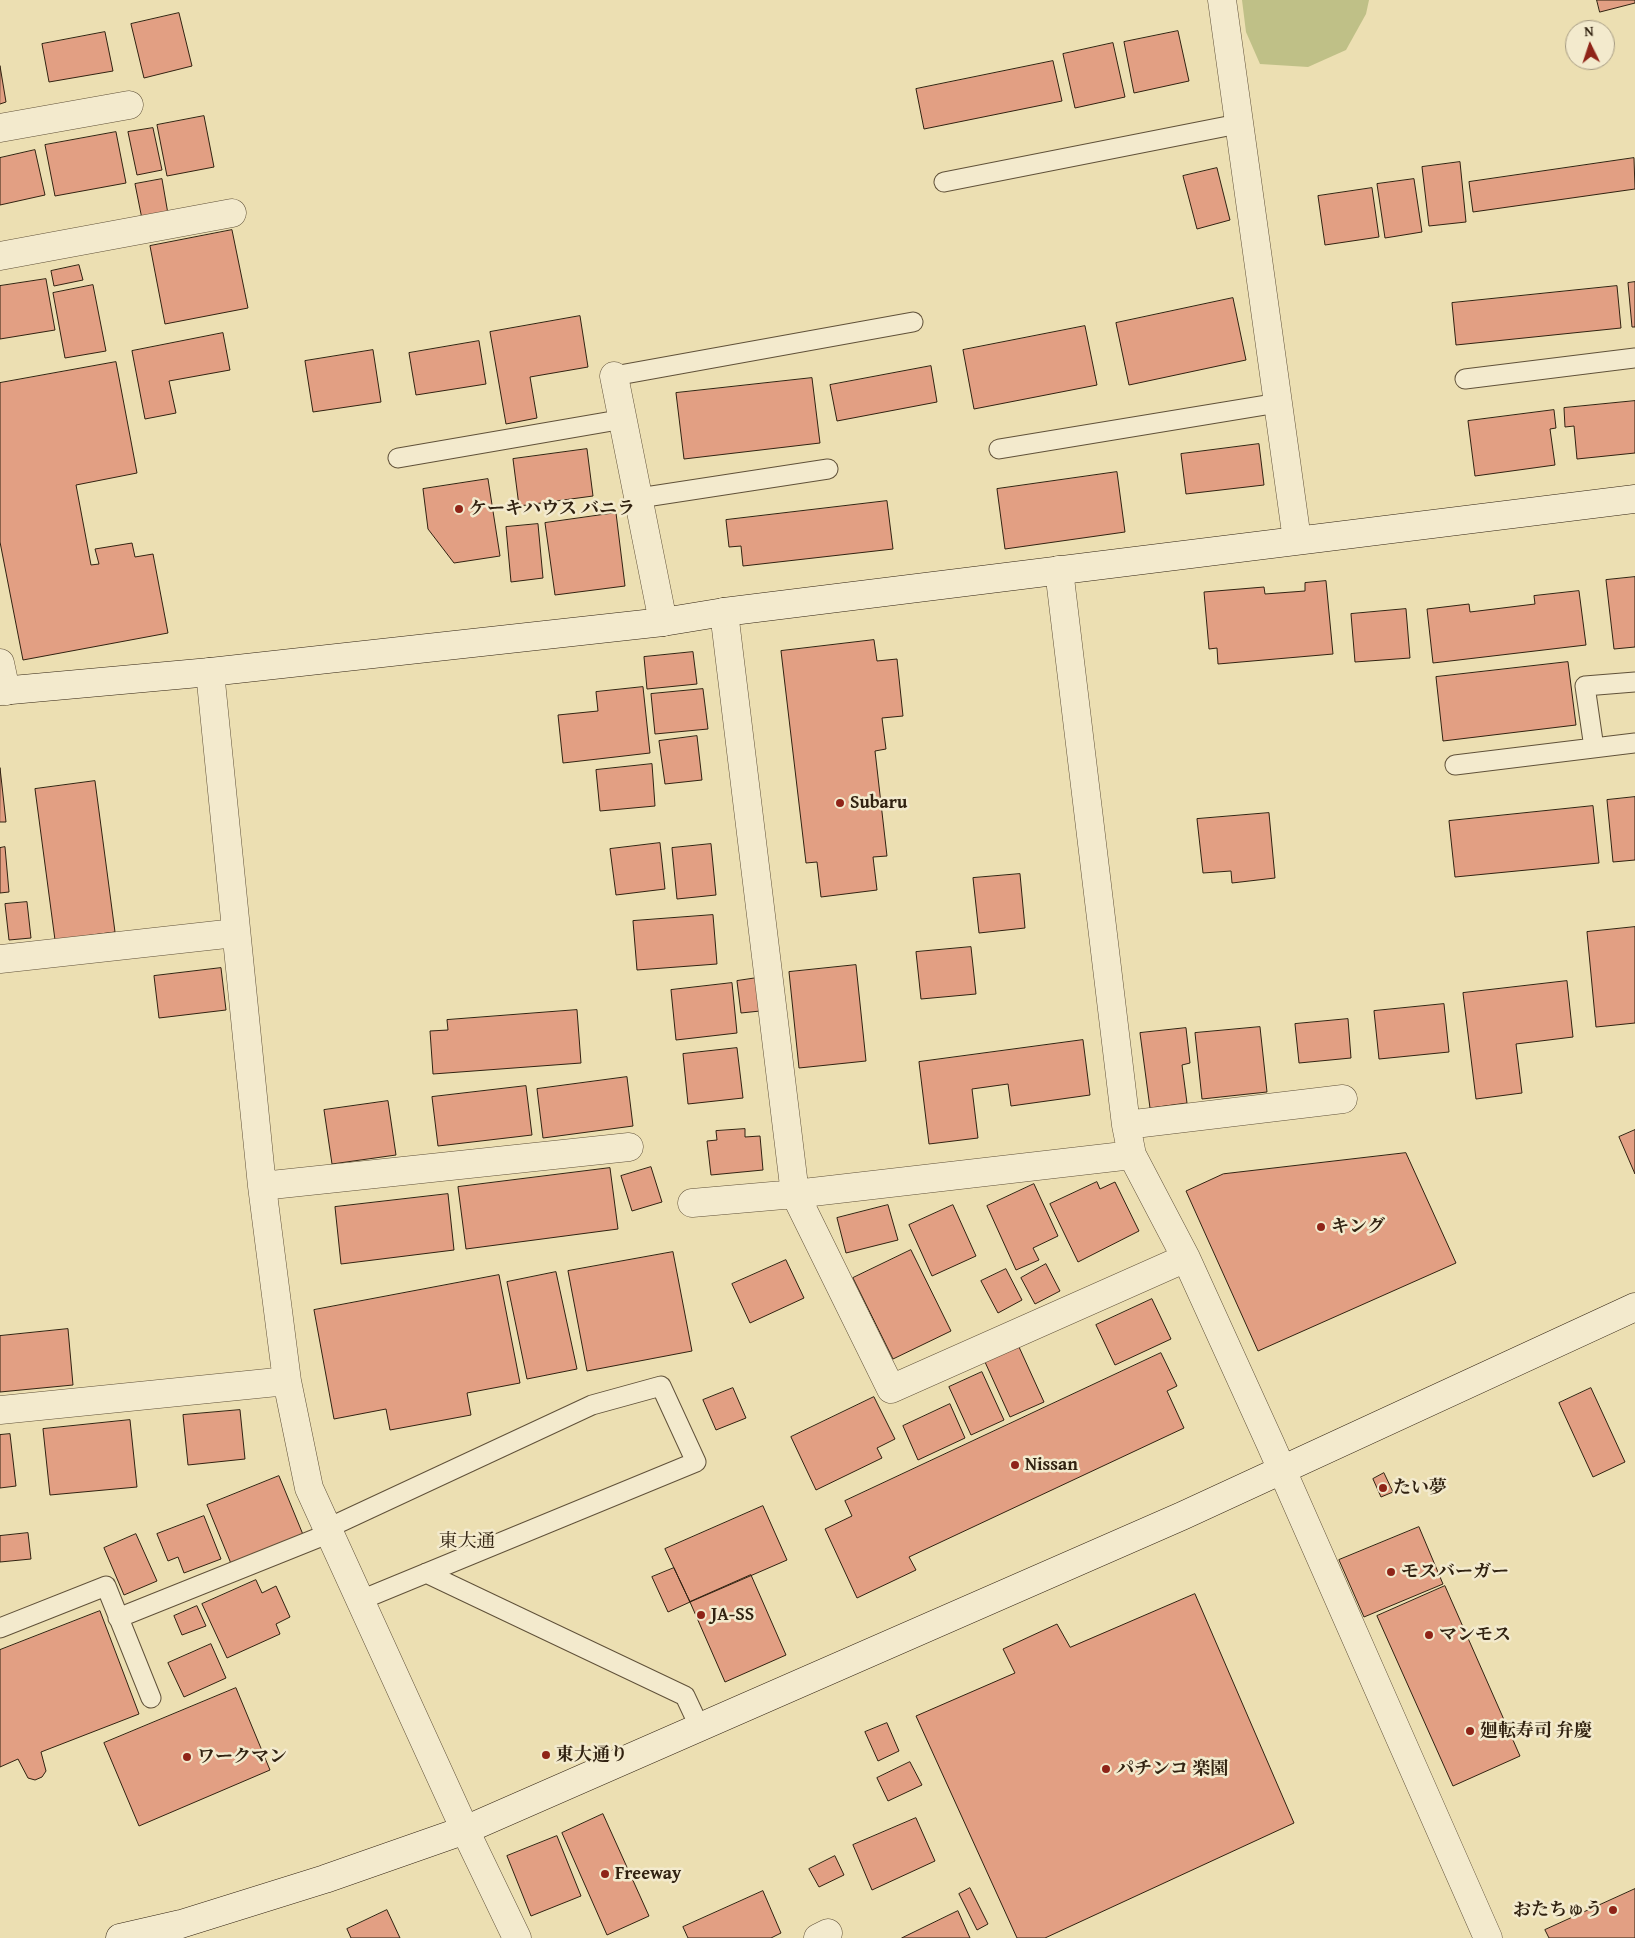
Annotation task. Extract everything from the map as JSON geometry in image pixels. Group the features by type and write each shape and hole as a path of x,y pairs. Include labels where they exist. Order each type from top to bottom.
{"street":[{"path":"1222,0 1297,540"},
{"path":"0,128 128,105"},
{"path":"0,256 232,212"},
{"path":"614,376 640,498 663,622"},
{"path":"0,663 3,691 210,672 663,622 724,612 1635,499"},
{"path":"1059,570 1126,1125 1132,1155 1186,1258 1282,1470 1488,1938"},
{"path":"724,612 795,1194 891,1389 1186,1258"},
{"path":"210,672 262,1186 287,1381 309,1488 465,1830 517,1938"},
{"path":"0,959 236,933"},
{"path":"1126,1125 1343,1100"},
{"path":"262,1186 629,1147"},
{"path":"692,1202 795,1194 1132,1155"},
{"path":"120,1938 181,1924 325,1879 465,1830 1282,1470 1635,1307"},
{"path":"0,1410 287,1381"}],"lane":[{"path":"944,182 1238,124"},
{"path":"614,376 913,322"},
{"path":"1465,379 1635,358"},
{"path":"999,449 1278,403"},
{"path":"398,458 624,419"},
{"path":"640,498 828,469"},
{"path":"1594,748 1584,686 1635,682"},
{"path":"1455,765 1635,743"},
{"path":"118,1618 329,1531 592,1405 661,1386 696,1462 361,1600"},
{"path":"426,1573 685,1696 700,1728"},
{"path":"0,1628 106,1586 151,1698"}],"green space":[{"path":"1242,0 1369,0 1366,14 1346,50 1308,67 1260,64 1246,32"}],"building":[{"path":"1597,0 1635,0 1635,3 1600,12"},
{"path":"179,13 192,66 144,78 131,24"},
{"path":"1178,31 1189,81 1134,93 1124,42"},
{"path":"105,32 113,71 49,82 42,44"},
{"path":"1113,43 1125,97 1075,108 1063,54"},
{"path":"1053,61 1062,101 924,129 916,89"},
{"path":"0,66 6,102 0,104"},
{"path":"204,116 214,167 167,176 157,125"},
{"path":"153,128 162,170 137,175 128,132"},
{"path":"116,132 126,183 55,196 45,145"},
{"path":"35,150 45,195 0,205 0,158"},
{"path":"1634,158 1635,189 1473,212 1469,182"},
{"path":"1460,162 1466,222 1429,226 1422,167"},
{"path":"1217,168 1230,220 1197,229 1183,176"},
{"path":"162,179 168,214 142,219 135,184"},
{"path":"1414,179 1422,232 1385,238 1377,184"},
{"path":"1372,188 1379,237 1325,245 1318,196"},
{"path":"232,230 248,308 165,324 150,246"},
{"path":"79,265 83,280 54,286 51,271"},
{"path":"46,279 55,330 0,339 0,286"},
{"path":"1635,282 1635,327 1632,327 1628,283"},
{"path":"93,285 106,351 65,358 53,293"},
{"path":"1617,286 1621,328 1456,345 1452,303"},
{"path":"1233,298 1246,360 1129,385 1116,323"},
{"path":"580,316 588,367 530,377 537,418 506,424 490,332"},
{"path":"1085,326 1097,385 974,409 963,350"},
{"path":"223,333 230,370 169,381 176,413 145,419 132,351"},
{"path":"479,341 486,384 416,395 409,353"},
{"path":"373,350 381,402 313,412 305,361"},
{"path":"116,362 137,473 76,485 91,565 99,564 95,549 132,543 135,557 153,554 168,633 23,660 0,542 0,383"},
{"path":"931,366 937,402 837,421 830,385"},
{"path":"812,378 820,443 684,459 676,393"},
{"path":"1635,401 1635,453 1577,459 1574,426 1565,427 1564,408"},
{"path":"1554,410 1556,428 1550,429 1555,465 1475,476 1468,421"},
{"path":"1259,444 1264,485 1186,494 1181,454"},
{"path":"587,449 593,496 519,506 513,459"},
{"path":"1117,472 1125,532 1005,549 997,489"},
{"name":"ケーキハウス バニラ","path":"488,479 500,556 454,563 428,529 423,489"},
{"path":"887,501 893,549 743,566 741,546 729,547 726,520"},
{"path":"616,513 625,586 555,595 545,523"},
{"path":"538,524 543,578 511,582 506,527"},
{"path":"1635,577 1635,647 1614,649 1606,580"},
{"path":"1326,581 1333,654 1218,664 1217,648 1209,649 1204,592 1264,587 1265,594 1305,591 1305,583"},
{"path":"1579,591 1586,645 1433,663 1427,609 1469,604 1470,612 1535,604 1534,596"},
{"path":"1406,609 1410,658 1355,662 1351,614"},
{"name":"Subaru","path":"874,640 877,661 897,659 903,716 882,718 886,749 875,751 887,856 873,857 877,890 821,897 817,862 806,863 781,651"},
{"path":"693,652 697,684 647,689 644,657"},
{"path":"1568,662 1576,725 1443,741 1436,677"},
{"path":"643,687 650,753 563,763 558,715 598,711 596,692"},
{"path":"703,689 708,729 655,734 651,694"},
{"path":"697,736 702,780 665,784 659,741"},
{"path":"652,764 655,806 600,811 596,770"},
{"path":"0,768 6,822 0,822"},
{"path":"95,781 115,932 55,940 35,789"},
{"path":"1635,797 1635,860 1613,862 1607,800"},
{"path":"1593,806 1599,863 1455,877 1449,821"},
{"path":"1269,813 1275,878 1232,883 1231,871 1203,873 1197,819"},
{"path":"660,843 665,889 616,895 610,849"},
{"path":"711,844 716,895 677,899 672,848"},
{"path":"5,847 9,892 0,893 0,848"},
{"path":"1020,874 1025,928 979,933 973,878"},
{"path":"27,902 31,938 9,940 5,904"},
{"path":"713,915 717,964 637,970 633,921"},
{"path":"1635,927 1635,1023 1596,1027 1587,932"},
{"path":"971,947 976,994 921,999 916,952"},
{"path":"856,965 866,1061 799,1068 789,972"},
{"path":"221,968 226,1010 159,1018 154,976"},
{"path":"757,978 760,1011 741,1013 737,981"},
{"path":"1567,981 1573,1037 1516,1044 1522,1093 1476,1099 1463,993"},
{"path":"732,983 737,1033 676,1040 671,990"},
{"path":"1444,1004 1449,1052 1379,1059 1374,1011"},
{"path":"577,1010 581,1063 433,1074 430,1031 448,1030 447,1020"},
{"path":"1348,1019 1351,1058 1299,1063 1295,1024"},
{"path":"1260,1027 1267,1092 1202,1099 1195,1033"},
{"path":"1186,1028 1190,1063 1182,1065 1187,1103 1150,1108 1140,1033"},
{"path":"1083,1040 1090,1095 1011,1106 1008,1084 972,1089 978,1138 929,1144 919,1062"},
{"path":"737,1048 743,1098 688,1104 683,1054"},
{"path":"627,1077 633,1126 543,1138 537,1089"},
{"path":"526,1086 532,1135 438,1146 432,1097"},
{"path":"388,1101 396,1155 332,1164 324,1110"},
{"path":"745,1129 745,1137 760,1136 763,1170 711,1175 707,1141 717,1140 716,1131"},
{"path":"1635,1130 1635,1174 1619,1137"},
{"name":"キング","path":"1406,1153 1456,1263 1258,1351 1186,1191 1223,1174"},
{"path":"651,1167 662,1202 632,1211 621,1176"},
{"path":"610,1168 618,1229 466,1249 458,1187"},
{"path":"1097,1182 1100,1189 1115,1182 1139,1231 1078,1262 1050,1204"},
{"path":"1034,1184 1058,1236 1033,1248 1039,1260 1016,1270 987,1206"},
{"path":"448,1194 454,1250 341,1264 335,1207"},
{"path":"888,1205 898,1240 846,1253 837,1218"},
{"path":"953,1205 976,1256 932,1276 909,1225"},
{"path":"911,1250 951,1331 893,1359 853,1278"},
{"path":"673,1252 692,1351 587,1371 568,1271"},
{"path":"786,1260 804,1298 750,1323 732,1284"},
{"path":"1046,1264 1060,1291 1035,1304 1021,1278"},
{"path":"1006,1269 1022,1300 998,1313 981,1281"},
{"path":"556,1272 577,1369 527,1379 507,1282"},
{"path":"499,1275 520,1383 467,1393 471,1415 390,1430 386,1409 334,1419 314,1310"},
{"path":"1152,1299 1171,1339 1115,1365 1096,1325"},
{"path":"68,1329 73,1385 0,1392 0,1336"},
{"path":"1019,1347 1044,1402 1010,1417 985,1362"},
{"name":"Nissan","path":"1161,1353 1177,1386 1167,1391 1184,1428 909,1557 916,1570 857,1598 825,1529 852,1516 845,1501"},
{"path":"982,1372 1004,1420 971,1435 949,1387"},
{"path":"733,1388 746,1418 716,1430 703,1400"},
{"path":"1591,1388 1625,1462 1593,1477 1559,1403"},
{"path":"874,1397 895,1439 877,1448 882,1458 816,1490 791,1437"},
{"path":"950,1404 965,1438 918,1460 903,1426"},
{"path":"240,1410 245,1459 188,1465 183,1415"},
{"path":"130,1420 137,1487 50,1495 43,1429"},
{"path":"10,1434 16,1486 0,1488 0,1435"},
{"path":"1384,1473 1393,1492 1381,1497 1373,1479"},
{"path":"279,1476 304,1537 232,1566 207,1505"},
{"path":"763,1506 787,1560 690,1602 665,1549"},
{"path":"204,1516 221,1559 184,1573 178,1557 168,1561 157,1534"},
{"name":"モスバーガー","path":"1419,1527 1443,1584 1364,1617 1339,1560"},
{"path":"28,1533 31,1559 0,1562 0,1536"},
{"path":"136,1534 157,1581 124,1595 104,1548"},
{"path":"674,1568 690,1602 668,1612 652,1577"},
{"path":"751,1575 786,1655 725,1682 690,1602"},
{"path":"256,1580 262,1593 276,1586 290,1617 276,1624 280,1634 227,1658 202,1604"},
{"path":"1445,1586 1520,1756 1453,1786 1377,1616"},
{"name":"パチンコ 楽園","path":"1195,1594 1294,1823 1045,1938 1017,1938 916,1716 1015,1673 1003,1649 1057,1624 1070,1647"},
{"path":"197,1606 206,1626 182,1635 174,1616"},
{"path":"100,1611 139,1714 41,1752 46,1771 42,1777 35,1780 28,1778 18,1759 0,1767 0,1650"},
{"path":"211,1644 226,1678 184,1697 168,1663"},
{"name":"ワークマン","path":"236,1688 270,1770 139,1826 104,1743"},
{"path":"887,1723 899,1751 878,1761 865,1732"},
{"path":"910,1762 922,1785 888,1801 877,1778"},
{"name":"Freeway","path":"603,1814 649,1916 607,1935 562,1833"},
{"path":"916,1818 935,1861 872,1890 853,1845"},
{"path":"557,1836 581,1896 531,1916 507,1856"},
{"path":"835,1856 844,1875 819,1887 809,1869"},
{"path":"970,1888 988,1924 977,1930 959,1894"},
{"name":"おたちゅう","path":"1635,1889 1635,1938 1549,1938 1545,1930"},
{"path":"763,1891 781,1933 771,1938 688,1938 683,1927"},
{"path":"387,1910 400,1938 351,1938 347,1929"},
{"path":"958,1911 970,1938 902,1938"}],"place":[{"name":"ケーキハウス バニラ","path":"459,509"},
{"name":"Subaru","path":"840,803"},
{"name":"キング","path":"1321,1227"},
{"name":"Nissan","path":"1015,1465"},
{"name":"たい夢","path":"1383,1488"},
{"name":"モスバーガー","path":"1391,1572"},
{"name":"JA-SS","path":"701,1615"},
{"name":"マンモス","path":"1429,1635"},
{"name":"廻転寿司 弁慶","path":"1470,1731"},
{"name":"東大通り","path":"546,1755"},
{"name":"ワークマン","path":"187,1757"},
{"name":"パチンコ 楽園","path":"1106,1769"},
{"name":"Freeway","path":"605,1874"},
{"name":"おたちゅう","path":"1613,1910"}],"district":[{"name":"東大通","path":"467,1542"}]}
